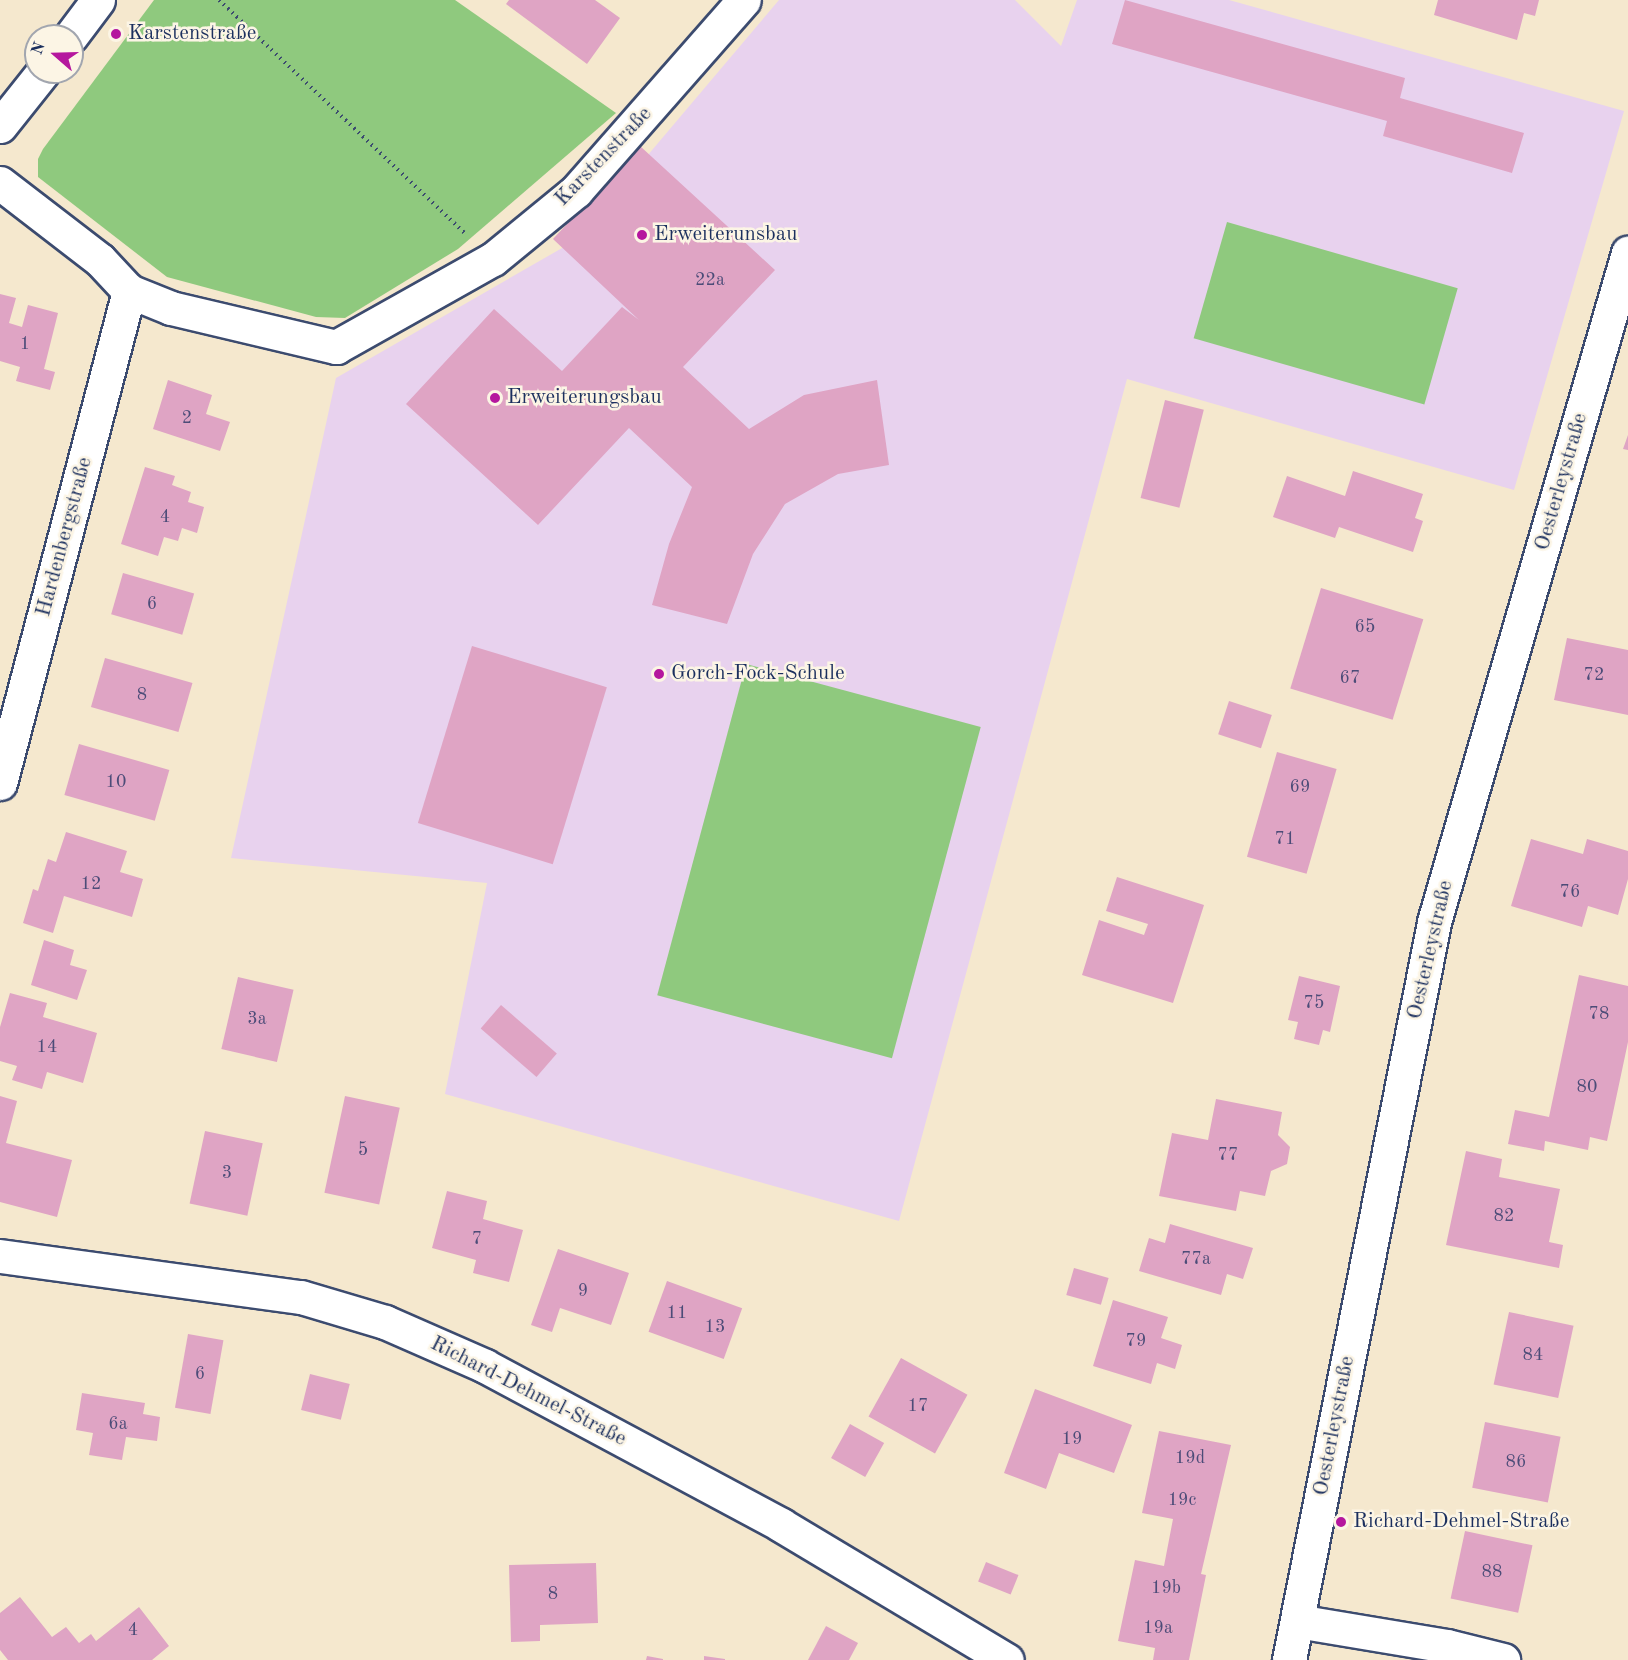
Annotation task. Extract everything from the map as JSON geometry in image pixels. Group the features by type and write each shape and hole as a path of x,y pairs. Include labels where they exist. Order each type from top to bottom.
{"street":[{"path":"80,24 98,0"},
{"name":"Karstenstraße","path":"0,183 100,260 129,291 171,308 336,346 492,259 576,191 744,0"},
{"path":"0,126 33,84"},
{"name":"Oesterleystraße","path":"1289,1660 1434,922 1628,253"},
{"name":"Hardenbergstraße","path":"0,783 129,291"},
{"name":"Richard-Dehmel-Straße","path":"0,1257 301,1297 385,1322 485,1366 782,1525 1008,1660"},
{"path":"1297,1621 1448,1646 1503,1660"}],"path":[{"path":"219,0 492,259"}],"shaded area":[{"name":"Gorch-Fock-Schule","path":"779,0 1015,0 1061,46 1077,0 1229,0 1624,111 1514,490 1127,379 899,1221 445,1094 487,883 231,858 336,378 576,240"}],"green space":[{"path":"154,0 455,0 616,113 458,249 345,318 316,317 167,277 38,177 38,159 43,149"},
{"path":"1227,222 1458,288 1424,404 1194,338"},
{"path":"746,664 981,727 892,1058 657,995"}],"building":[{"path":"509,0 595,0 620,18 587,64 506,4"},
{"path":"1125,0 1405,78 1400,98 1524,133 1512,173 1383,136 1387,121 1112,44"},
{"path":"1438,0 1539,0 1535,16 1524,13 1517,40 1434,15"},
{"name":"Gorch-Fock-Schule","path":"640,146 775,270 683,367 749,429 804,395 877,380 889,465 838,474 785,504 753,554 727,624 652,605 669,544 692,487 629,428 538,525 406,404 494,309 562,371 622,307 639,320 553,239"},
{"path":"0,294 16,298 9,323 22,327 28,305 58,313 44,369 55,372 50,390 16,381 20,367 0,361"},
{"path":"168,380 212,395 206,414 230,422 220,451 153,429"},
{"path":"1165,400 1204,410 1179,508 1141,498"},
{"path":"1628,435 1628,450 1623,449"},
{"path":"145,467 175,476 172,485 191,492 188,502 204,507 197,533 182,528 178,541 164,537 158,556 121,544"},
{"path":"1353,471 1423,494 1415,518 1423,521 1413,552 1339,527 1335,538 1273,517 1287,476 1345,496"},
{"path":"123,573 194,593 182,635 111,614"},
{"path":"1321,588 1423,619 1393,720 1290,688"},
{"path":"1567,638 1628,650 1628,715 1554,700"},
{"path":"472,646 607,687 553,864 418,823"},
{"path":"105,658 192,683 178,732 91,707"},
{"path":"1229,701 1272,715 1261,748 1218,734"},
{"path":"79,744 169,770 155,821 64,795"},
{"path":"1277,752 1337,769 1307,874 1247,857"},
{"path":"66,832 127,851 120,872 143,879 132,917 64,896 53,933 23,923 33,889 38,891 48,859 56,862"},
{"path":"1531,839 1583,854 1587,839 1628,851 1628,879 1618,915 1588,906 1582,927 1511,906"},
{"path":"1117,877 1204,905 1173,1003 1082,975 1099,920 1144,935 1148,924 1106,911"},
{"path":"44,940 74,950 70,965 87,970 77,1000 31,985"},
{"path":"1579,975 1628,986 1628,1042 1607,1141 1590,1137 1588,1150 1545,1141 1544,1151 1508,1144 1515,1110 1549,1117"},
{"path":"1299,976 1340,986 1330,1032 1323,1030 1319,1045 1294,1039 1298,1022 1288,1020"},
{"path":"238,977 294,990 277,1062 221,1049"},
{"path":"10,993 47,1003 43,1017 97,1033 83,1083 47,1072 42,1089 12,1080 17,1066 0,1061 0,1027"},
{"path":"501,1005 557,1054 537,1077 481,1028"},
{"path":"0,1096 17,1101 6,1143 72,1160 57,1217 0,1202"},
{"path":"345,1096 400,1108 379,1204 324,1193"},
{"path":"1216,1099 1282,1112 1278,1135 1290,1147 1287,1164 1271,1171 1265,1196 1240,1191 1236,1211 1159,1196 1172,1133 1208,1140"},
{"path":"205,1131 263,1143 247,1216 190,1203"},
{"path":"1466,1151 1502,1159 1499,1177 1560,1189 1549,1242 1563,1245 1559,1268 1446,1245"},
{"path":"447,1191 487,1201 483,1219 523,1230 509,1282 473,1273 476,1260 432,1248"},
{"path":"1170,1224 1253,1248 1243,1279 1227,1274 1221,1295 1139,1271 1149,1238 1165,1243"},
{"path":"558,1249 629,1273 611,1325 560,1308 552,1332 531,1325"},
{"path":"1074,1268 1109,1278 1101,1305 1066,1295"},
{"path":"667,1281 742,1308 724,1359 649,1332"},
{"path":"1113,1300 1168,1317 1161,1338 1182,1345 1175,1369 1157,1363 1151,1384 1093,1366"},
{"path":"1509,1312 1574,1326 1558,1398 1494,1384"},
{"path":"188,1334 223,1340 210,1414 175,1408"},
{"path":"901,1358 967,1395 935,1453 869,1417"},
{"path":"310,1374 350,1384 341,1420 301,1410"},
{"path":"1035,1389 1132,1425 1114,1473 1059,1453 1046,1489 1004,1473"},
{"path":"82,1393 145,1403 143,1414 160,1417 157,1441 126,1437 122,1460 89,1455 93,1433 76,1430"},
{"path":"1485,1422 1561,1437 1548,1502 1472,1488"},
{"path":"850,1424 884,1443 865,1477 831,1458"},
{"path":"1159,1431 1231,1445 1201,1574 1206,1575 1189,1660 1153,1660 1155,1648 1118,1641 1135,1560 1164,1566 1173,1519 1142,1513"},
{"path":"1465,1531 1532,1545 1518,1613 1451,1598"},
{"path":"986,1562 1018,1575 1011,1595 978,1581"},
{"path":"596,1563 598,1623 540,1625 540,1641 511,1642 509,1565"},
{"path":"20,1597 52,1637 66,1627 79,1643 91,1634 96,1641 139,1607 169,1646 152,1660 8,1660 0,1650 0,1613"},
{"path":"826,1626 858,1643 849,1660 808,1660"},
{"path":"647,1656 663,1659 663,1660 646,1660"},
{"path":"704,1656 725,1659 725,1660 704,1660"}],"place":[{"name":"Karstenstraße","path":"116,34"},
{"name":"Erweiterunsbau","path":"642,235"},
{"name":"Erweiterungsbau","path":"495,398"},
{"name":"Gorch-Fock-Schule","path":"659,674"},
{"name":"Richard-Dehmel-Straße","path":"1341,1522"}]}
